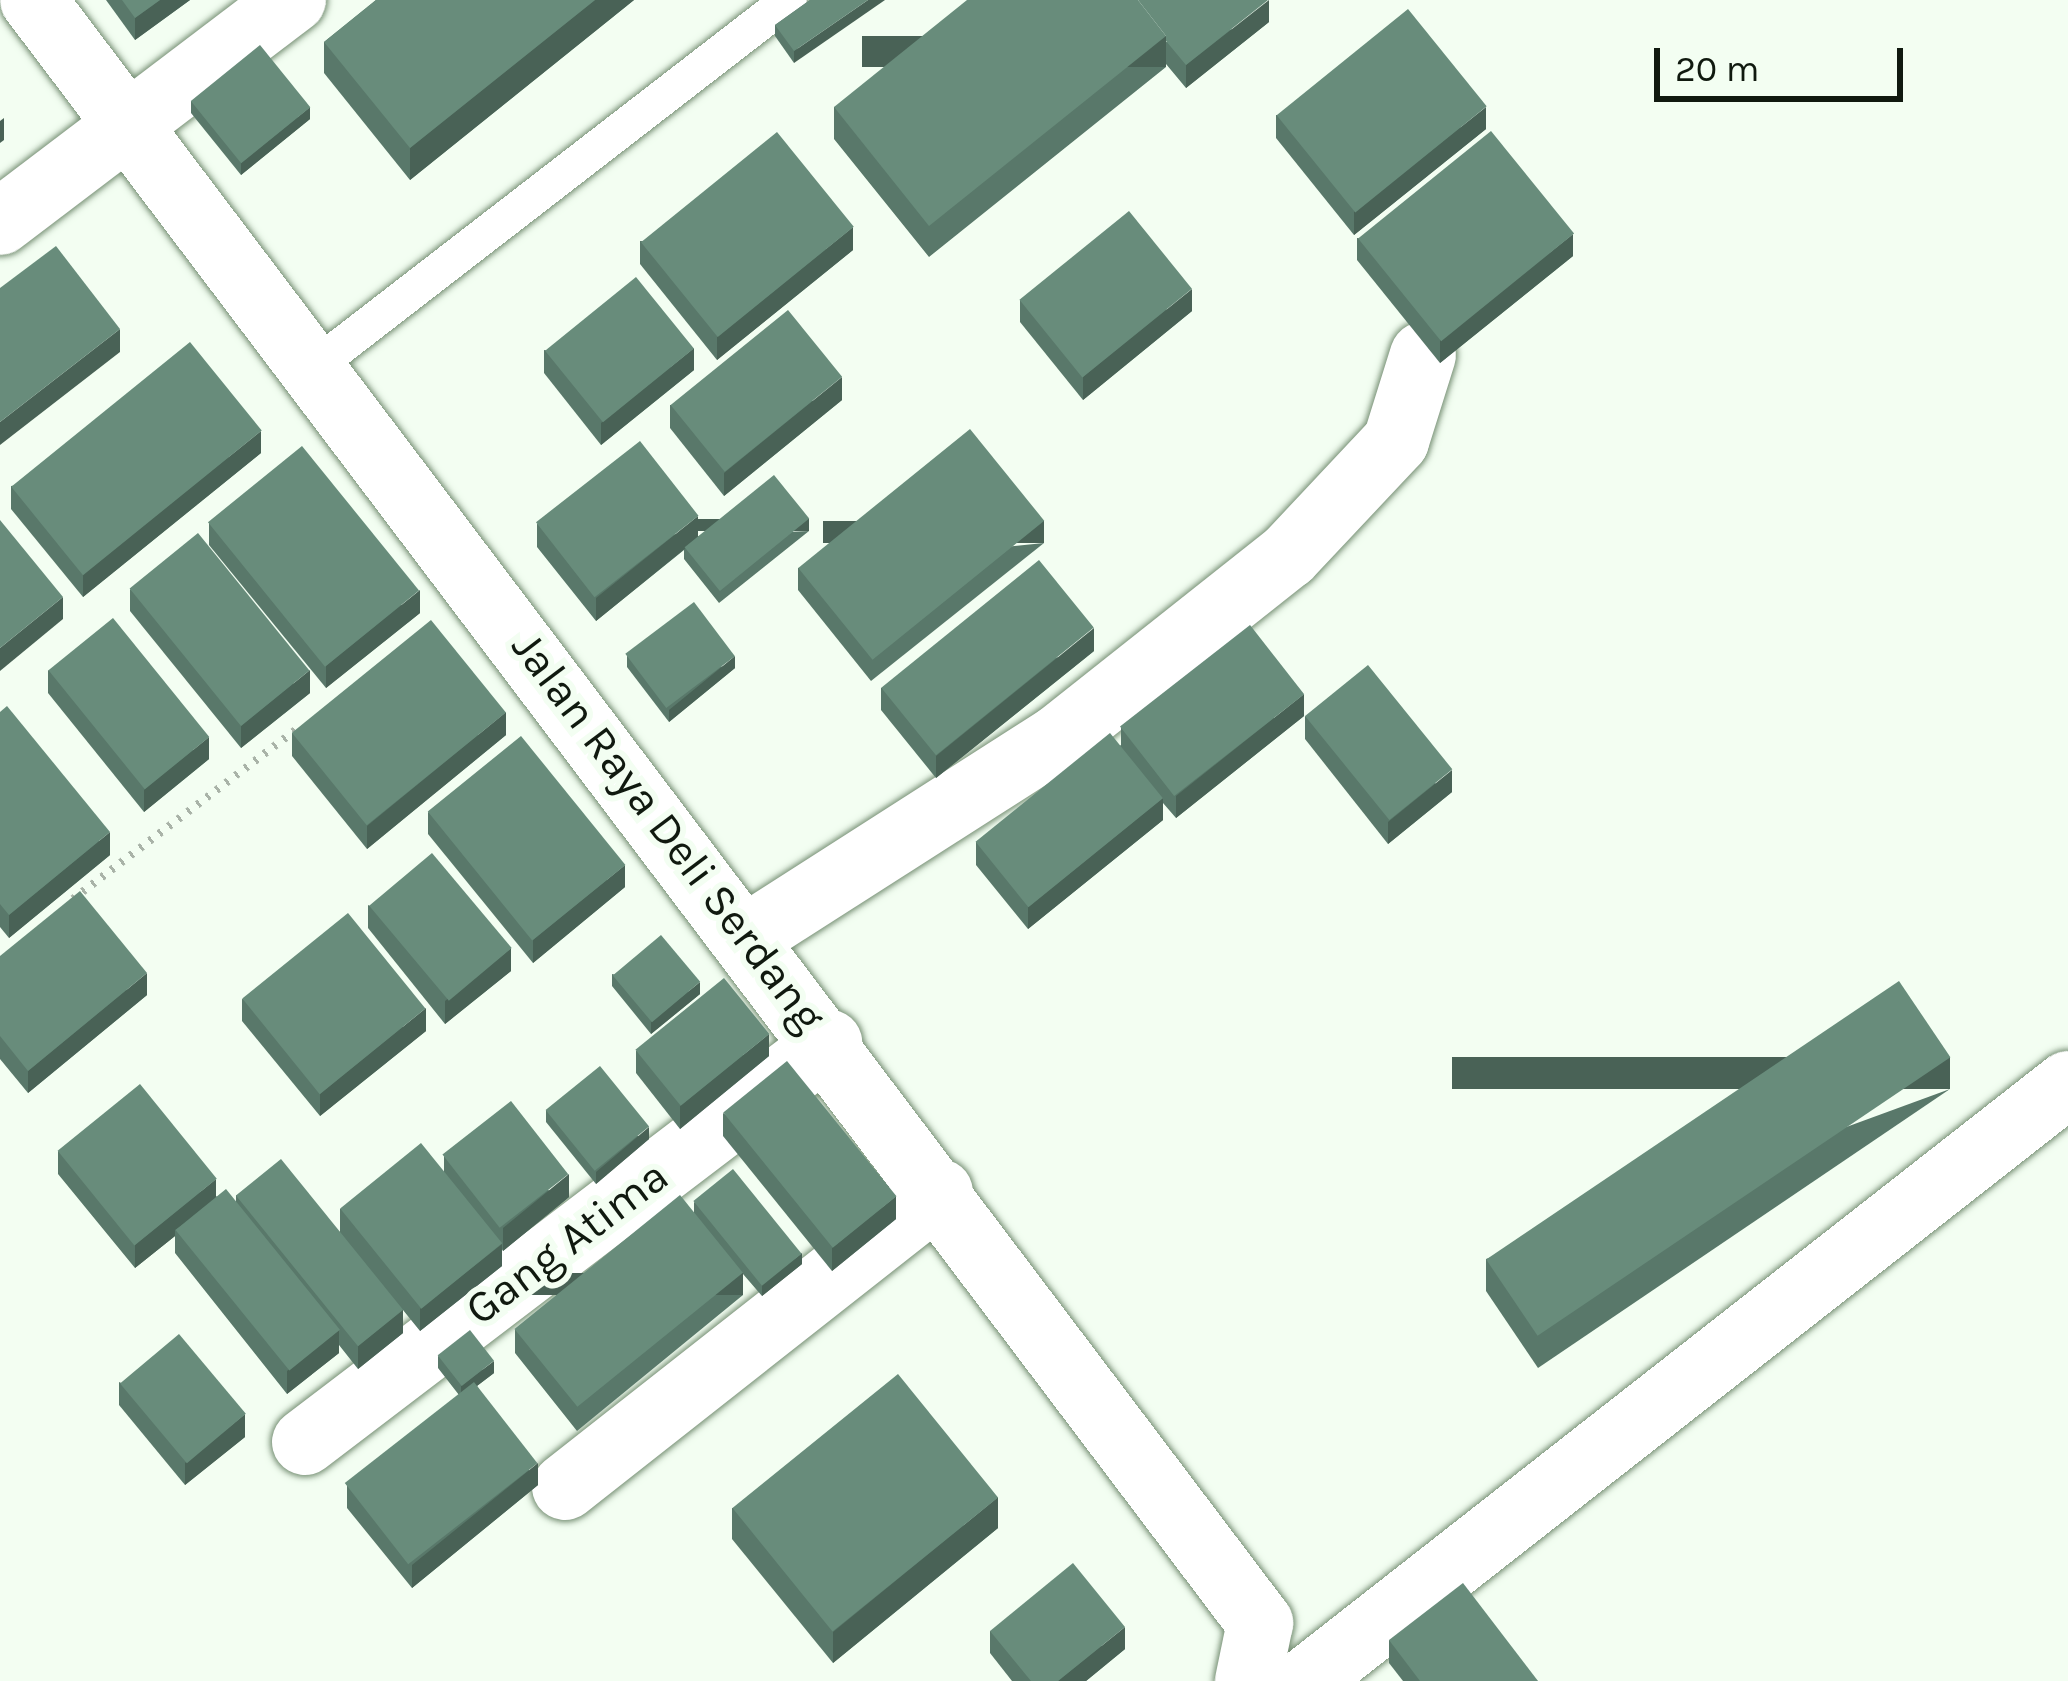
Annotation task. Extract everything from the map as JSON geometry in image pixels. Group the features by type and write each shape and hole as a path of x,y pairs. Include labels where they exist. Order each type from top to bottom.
{"street":[{"name":"Jalan Raya Deli Serdang","path":"33,0 829,1043 1281,1666"},
{"path":"0,222 293,0"},
{"path":"747,937 1058,738 1288,556 1396,441 1423,356"},
{"name":"Gang Atima","path":"304,1442 829,1043"},
{"path":"1281,1666 2068,1084"},
{"path":"565,1487 940,1192"}],"lane":[{"path":"314,367 789,0"}],"path":[{"path":"72,899 314,716"}],"building":[{"path":"122,0 160,0 135,18"},
{"path":"376,0 595,0 410,148 324,42"},
{"path":"810,0 868,0 794,51 775,25"},
{"path":"967,0 1138,0 1166,36 929,226 834,107"},
{"path":"1138,0 1268,0 1186,65"},
{"path":"1408,9 1487,106 1355,212 1277,115"},
{"path":"260,45 310,107 241,163 191,101"},
{"path":"1491,131 1574,234 1441,341 1358,239"},
{"path":"777,132 854,227 718,337 641,242"},
{"path":"1129,211 1192,289 1082,377 1019,300"},
{"path":"56,246 120,329 0,422 0,288"},
{"path":"636,277 694,348 603,422 545,351"},
{"path":"788,310 842,377 725,472 671,405"},
{"path":"190,342 262,431 83,575 11,487"},
{"path":"970,429 1044,521 873,660 798,568"},
{"path":"640,441 698,516 594,597 536,522"},
{"path":"302,446 419,591 325,667 208,522"},
{"path":"774,475 809,519 720,591 685,547"},
{"path":"0,520 63,597 0,648"},
{"path":"198,533 309,671 241,726 130,588"},
{"path":"1039,560 1094,628 936,755 881,688"},
{"path":"694,602 735,656 666,708 625,654"},
{"path":"113,618 209,737 145,789 48,670"},
{"path":"431,620 506,712 367,825 292,733"},
{"path":"1250,625 1304,694 1174,796 1120,727"},
{"path":"1368,665 1452,769 1389,820 1305,716"},
{"path":"7,706 110,832 9,915 0,904 0,712"},
{"path":"1110,733 1163,798 1028,907 976,842"},
{"path":"521,736 625,865 532,941 428,812"},
{"path":"432,853 512,948 449,1001 369,906"},
{"path":"80,891 147,973 28,1071 0,1036 0,956"},
{"path":"348,913 425,1009 320,1094 242,999"},
{"path":"661,935 700,982 652,1022 613,975"},
{"path":"724,978 769,1034 681,1106 635,1050"},
{"path":"1899,981 1950,1057 1538,1336 1486,1259"},
{"path":"787,1061 897,1196 833,1248 723,1113"},
{"path":"600,1066 649,1127 595,1171 546,1110"},
{"path":"140,1084 217,1179 134,1246 58,1151"},
{"path":"511,1101 568,1174 500,1228 442,1155"},
{"path":"421,1143 502,1243 421,1309 340,1208"},
{"path":"281,1159 403,1310 358,1346 236,1196"},
{"path":"733,1169 802,1254 762,1286 693,1201"},
{"path":"226,1189 340,1330 289,1371 175,1230"},
{"path":"680,1195 743,1273 577,1407 514,1329"},
{"path":"470,1330 494,1361 462,1386 438,1355"},
{"path":"179,1334 246,1414 187,1463 120,1383"},
{"path":"898,1374 998,1498 833,1632 732,1508"},
{"path":"474,1382 537,1463 408,1564 345,1483"},
{"path":"1073,1563 1125,1627 1058,1681 1031,1681 990,1631"},
{"path":"1463,1583 1538,1681 1420,1681 1389,1640"}]}
